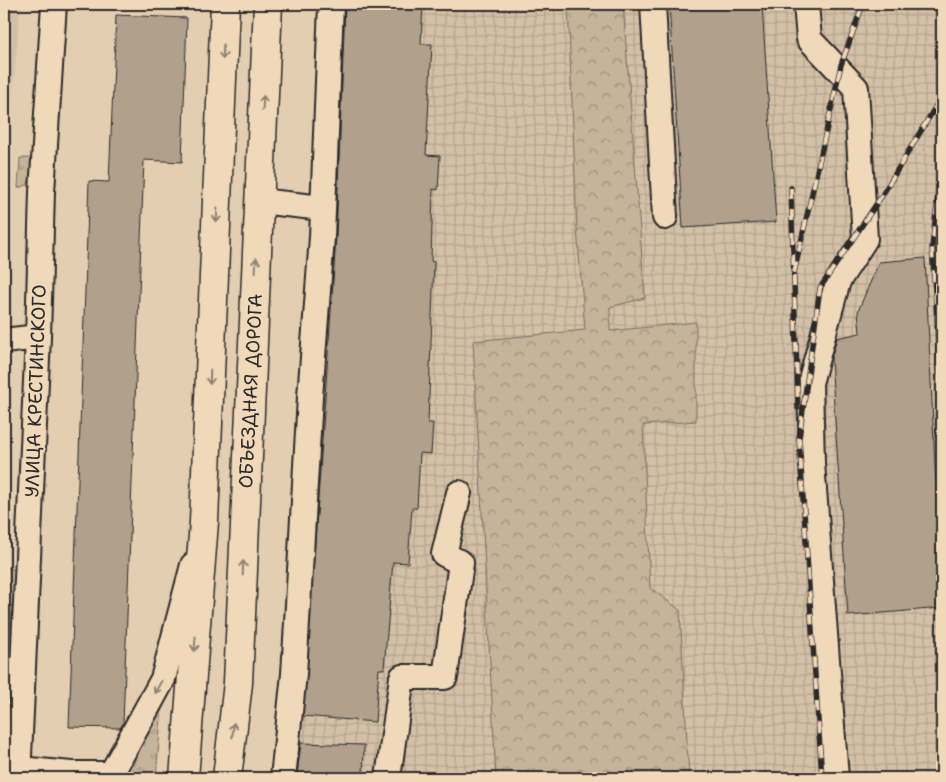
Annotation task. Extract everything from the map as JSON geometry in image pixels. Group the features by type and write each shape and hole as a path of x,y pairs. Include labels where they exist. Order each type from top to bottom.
{"main road":[{"path":"184,778 204,522 225,4"},
{"name":"ОБЪЕЗДНАЯ ДОРОГА","path":"227,778 238,683 268,4"}],"street":[{"name":"УЛИЦА КРЕСТИНСКОГО","path":"18,774 38,337 42,192 54,4"},
{"path":"283,778 294,674 323,208 331,4"},
{"path":"653,4 665,217"},
{"path":"806,4 809,39 856,88 865,239 838,281 810,383 812,463 836,778"},
{"path":"259,201 323,208"},
{"path":"4,341 38,337"},
{"path":"388,778 402,677 445,677 460,563 444,554 459,493"},
{"path":"18,774 109,776 163,678 204,522"}],"shaded area":[{"path":"4,4 21,4 4,177"},
{"path":"320,4 942,4 942,778 276,778 288,703"}],"green space":[{"path":"568,4 623,4 645,298 610,307 610,331 696,322 696,421 643,425 650,588 680,610 689,778 496,778 473,341 585,330 577,229"},
{"path":"20,158 31,158 30,179 27,185 18,188"},
{"path":"7,567 15,570 16,575 6,778 4,778 4,636"},
{"path":"162,706 156,778 131,778 137,750"}],"building":[{"path":"345,4 423,4 421,44 432,44 426,155 440,156 438,190 433,189 431,261 434,262 428,423 433,423 431,454 420,453 417,508 412,508 408,563 393,562 384,669 379,669 375,722 303,716 336,238"},
{"path":"669,4 762,4 776,222 683,228"},
{"path":"116,15 187,18 182,162 144,160 123,724 120,728 69,727 89,181 109,182"},
{"path":"925,258 942,608 848,616 831,359 837,338 860,333 858,311 879,262"},
{"path":"301,743 364,745 363,777 297,775"}],"railway":[{"path":"794,273 841,65 863,4"},
{"path":"822,778 799,438 820,288 881,197 942,96"},
{"path":"942,161 932,247 942,394"},
{"path":"791,188 798,408"}]}
